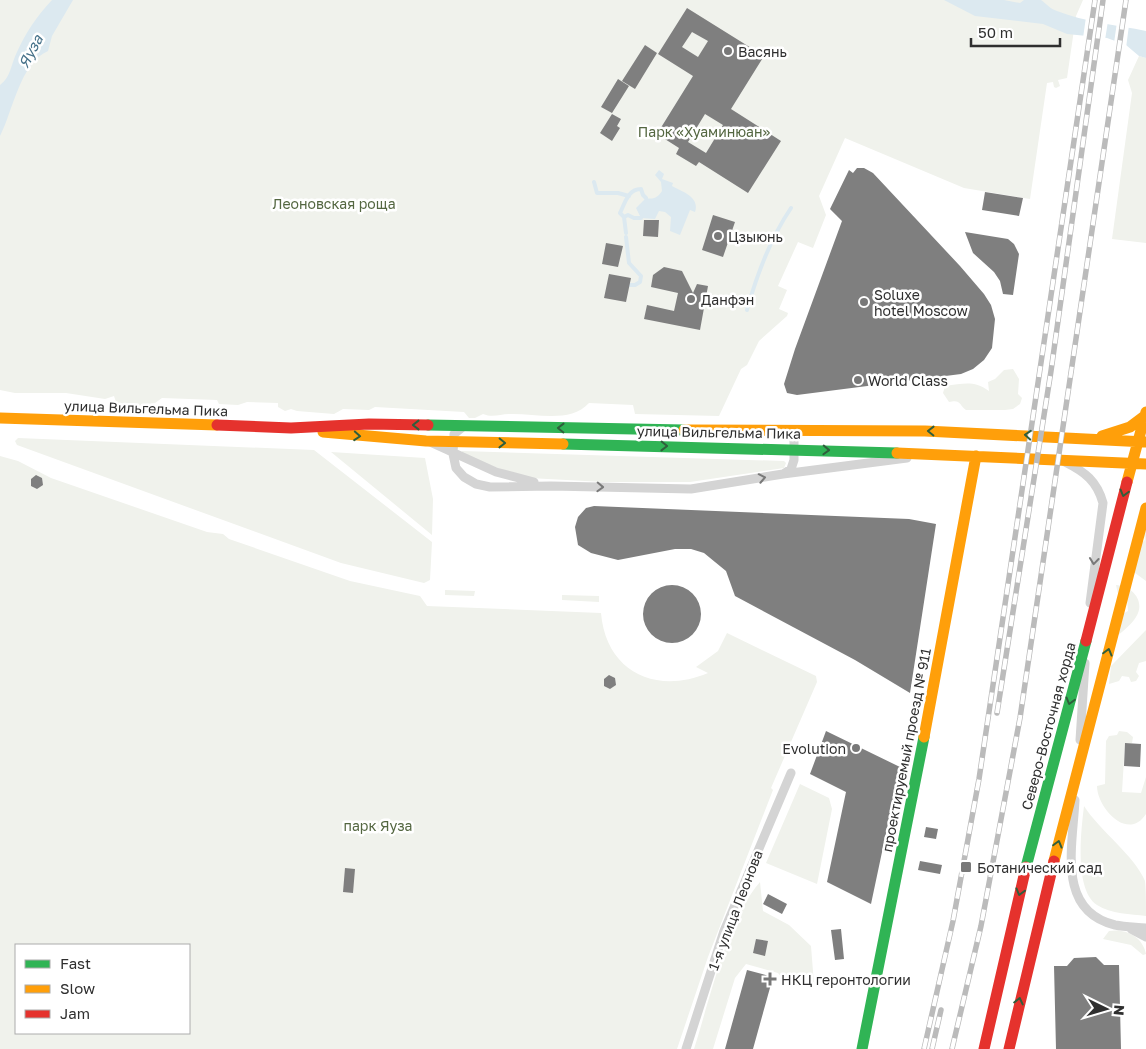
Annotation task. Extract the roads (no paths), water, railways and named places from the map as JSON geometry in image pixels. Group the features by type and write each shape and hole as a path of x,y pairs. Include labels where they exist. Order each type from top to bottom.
{"main road":[{"path":"1077,438 1109,435 1130,427 1146,413"},
{"name":"Северо-Восточная хорда","path":"984,1049 1016,907 1146,413"},
{"name":"улица Вильгельма Пика","path":"0,418 291,428 369,424 970,432 1146,442"},
{"name":"улица Вильгельма Пика","path":"291,428 350,436 426,441 794,449 939,454 1146,465"},
{"name":"проектируемый проезд № 911","path":"862,1049 902,852 976,456"},
{"path":"1009,1049 1039,917 1146,508"}],"street":[{"path":"464,426 454,434 453,454 456,468 464,478 476,484 490,487 551,486 691,489 783,474 939,454"},
{"path":"783,474 793,465 793,434 786,431"},
{"path":"426,441 496,472 551,486"},
{"path":"1065,462 1082,470 1093,480 1099,490 1103,503 1096,544 1090,605 1071,880 1075,894 1084,907 1094,915 1116,925 1138,931 1146,937"},
{"name":"1-я улица Леонова","path":"686,1049 724,931 791,773"},
{"path":"1116,925 1146,928"}],"water":[{"name":"Яуза","path":"52,0 73,0 52,36 48,51 38,57 24,77 0,136 0,85 9,74 17,52 28,31"},
{"path":"944,0 1004,0 1020,3 1024,0 1041,0 1052,9 1068,15 1146,31 1146,58 1139,56 1126,45 1107,38 1067,34 1043,24 975,16"},
{"path":"659,170 664,174 662,179 673,183 672,186 685,193 695,202 695,212 690,210 680,235 670,231 671,217 665,212 659,211 655,219 641,218 636,208 646,198 656,197 662,191 661,182 655,175"}],"waterway":[{"path":"594,182 597,193 618,193 629,196"},
{"path":"641,218 634,218 628,215 624,217 620,213 633,191 641,189 646,198"},
{"path":"747,310 765,257 791,208"},
{"path":"624,217 626,233"},
{"path":"626,237 629,263 641,276 640,282 630,285"}],"railway":[{"path":"924,1049 953,921 979,779 1095,0"},
{"path":"997,713 1051,371 1103,0"},
{"path":"952,1049 981,926 1020,718 1126,0"},
{"path":"932,1049 941,1010"}],"place":[{"name":"Васянь","path":"728,51"},
{"name":"Цзыюнь","path":"718,236"},
{"name":"Данфэн","path":"691,299"},
{"name":"Soluxe hotel Moscow","path":"864,302"},
{"name":"World Class","path":"858,380"},
{"name":"Evolution","path":"856,748"},
{"name":"Ботанический сад","path":"966,867"},
{"name":"НКЦ геронтологии","path":"770,979"}],"park label":[{"name":"Парк «Хуаминюан»","path":"704,131"},
{"name":"Леоновская роща","path":"334,203"},
{"name":"парк Яуза","path":"378,825"}]}
